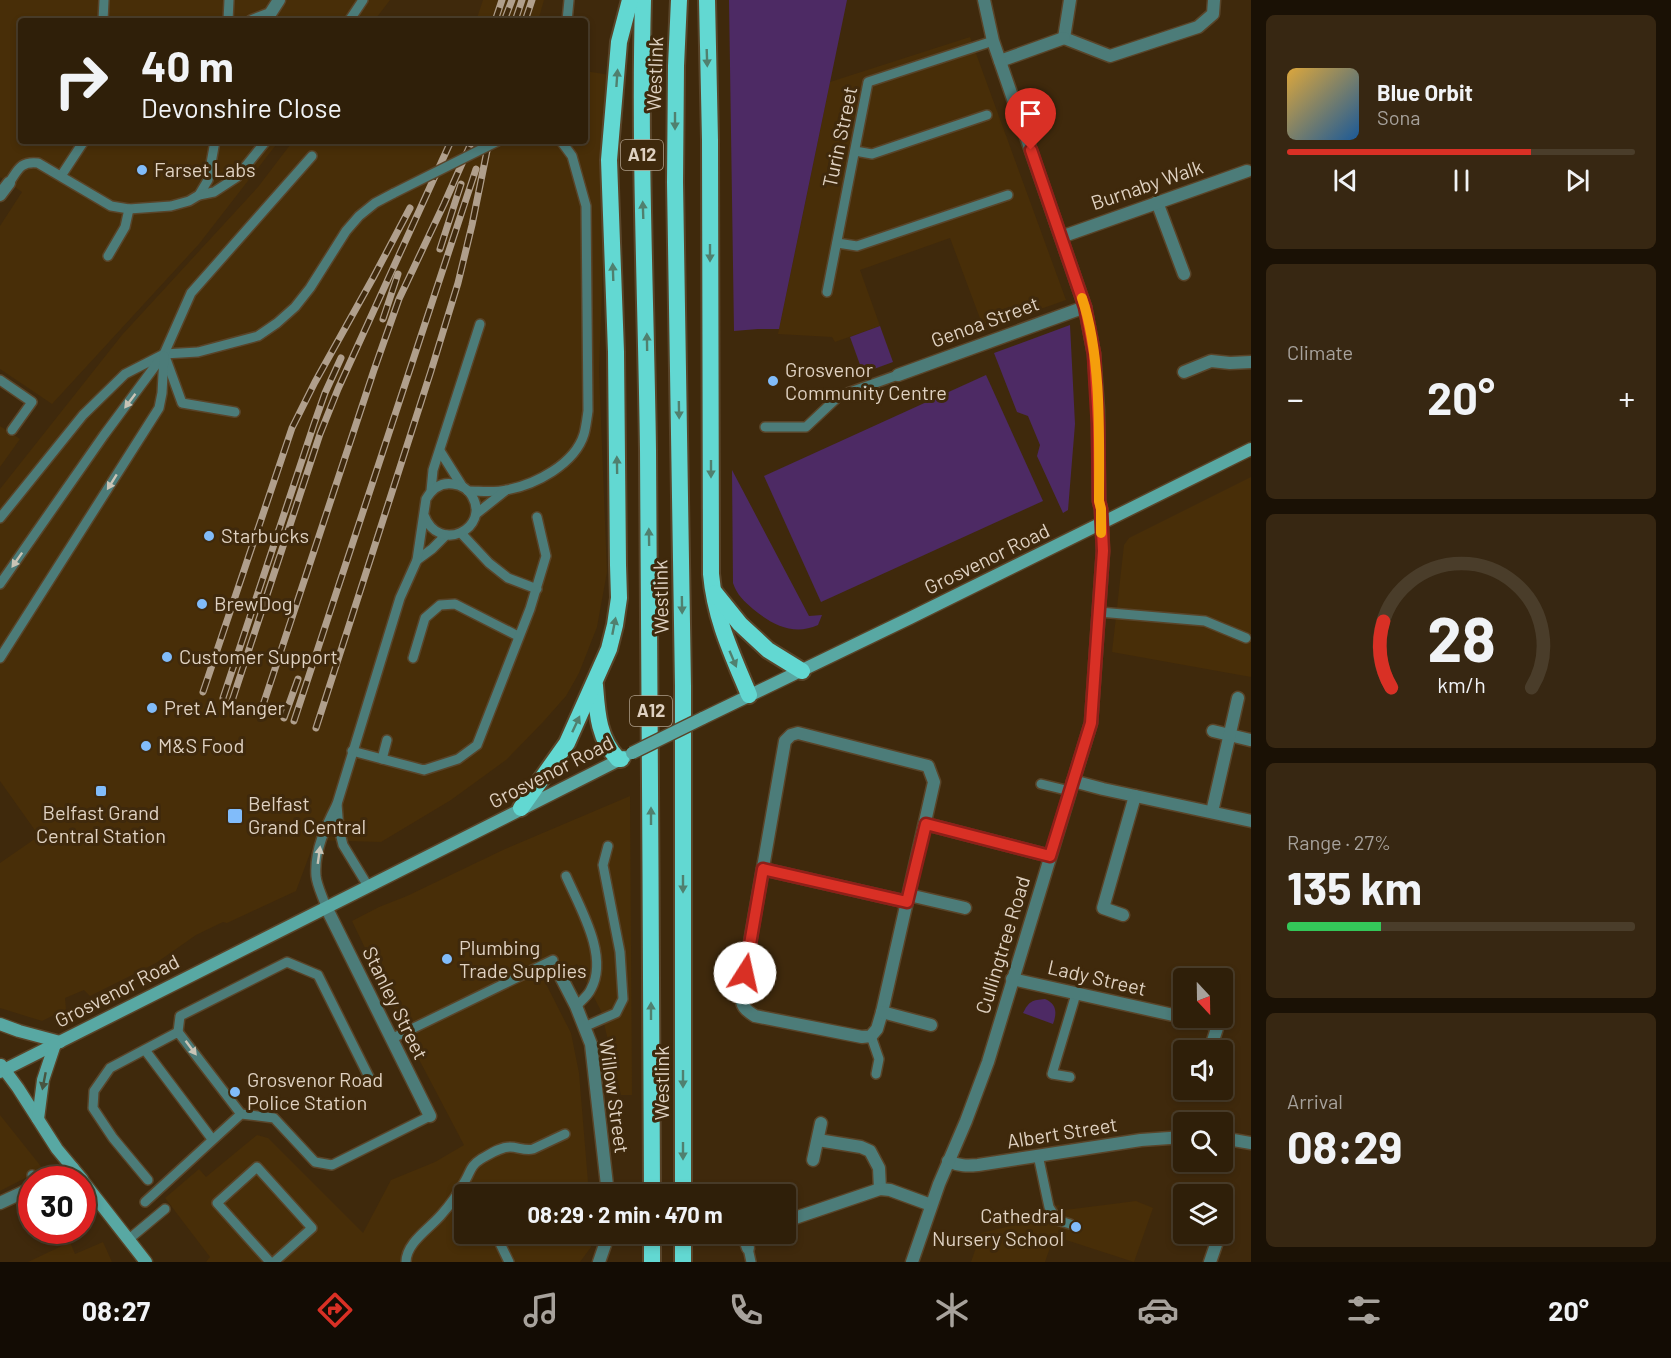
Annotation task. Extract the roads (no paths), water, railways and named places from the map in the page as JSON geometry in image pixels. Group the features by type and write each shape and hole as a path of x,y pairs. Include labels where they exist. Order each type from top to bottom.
{"highway":[{"path":"521,808 567,743 609,649 619,598 609,160 619,42 630,0"},
{"name":"Westlink","path":"643,0 642,183 646,310 651,704 652,1184"},
{"name":"Westlink","path":"679,0 675,66 675,182 683,674 683,1184"},
{"path":"706,0 710,152 711,574 717,614 749,695"},
{"path":"712,590 740,624 768,650 802,670"},
{"path":"595,681 598,720 604,740 618,759 627,756"},
{"path":"652,1244 652,1262"},
{"path":"683,1244 683,1262"}],"main road":[{"name":"Grosvenor Road","path":"2,1069 58,1043 521,808 1251,449"},
{"path":"0,1024 58,1043 43,1080 38,1119"},
{"path":"2,1069 71,1166"},
{"path":"96,1197 147,1262"}],"street":[{"path":"260,18 270,14 279,0"},
{"name":"Cullingtree Road","path":"912,1262 931,1205 966,1121 987,1062 1091,723 1100,612 1103,551 1094,354 1085,307 993,41 984,0"},
{"path":"1064,38 1070,0"},
{"path":"1000,61 1064,38 1110,56 1198,27 1214,14 1214,0"},
{"name":"Burnaby Walk","path":"1061,237 1247,171"},
{"path":"0,195 9,183"},
{"path":"1157,202 1184,274"},
{"name":"Genoa Street","path":"898,375 1085,307"},
{"path":"1184,372 1211,361 1251,362"},
{"path":"1212,812 1238,698"},
{"path":"1213,731 1250,740"},
{"path":"798,733 928,766 934,782 926,824 882,1012 877,1029 871,1036 862,1037 755,1016 746,1011 741,1004 741,994 785,741 791,735 798,733"},
{"path":"1072,786 1135,796 1251,821"},
{"path":"1123,915 1103,908 1135,796"},
{"path":"926,824 1050,856"},
{"path":"763,869 964,908"},
{"name":"Stanley Street","path":"326,907 430,1116"},
{"name":"Willow Street","path":"560,973 591,1044 607,1184"},
{"name":"Lady Street","path":"1012,979 1218,1025 1213,1040"},
{"path":"882,1012 931,1025"},
{"path":"813,1160 821,1123"},
{"name":"Albert Street","path":"948,1161 965,1166 1142,1140 1173,1138"},
{"path":"818,1140 861,1147 870,1151 879,1168 880,1189"},
{"path":"1233,1140 1251,1143"},
{"path":"796,1218 880,1189 890,1190 931,1205"},
{"path":"0,1203 18,1195"},
{"path":"599,1262 605,1244"},
{"path":"747,1244 748,1248"},
{"path":"1210,1262 1216,1244"}],"lane":[{"path":"103,18 104,0"},
{"path":"228,18 229,0"},
{"path":"351,18 363,0"},
{"path":"567,18 569,0"},
{"name":"Turin Street","path":"827,292 868,82 993,41"},
{"path":"855,151 872,154 987,115"},
{"path":"62,176 82,144"},
{"path":"199,195 208,180 214,144"},
{"path":"9,183 21,165 29,162 38,163 111,206 129,209 171,206 214,192 237,177 264,144"},
{"path":"0,518 83,415 125,374 164,354 198,352 258,336 295,307 358,216 375,203 492,144"},
{"path":"476,514 505,491 557,469 576,451 584,434 588,411 586,206 572,156 563,144"},
{"path":"0,584 104,435 164,354 191,294 312,156"},
{"path":"837,243 857,246 1008,195"},
{"path":"108,256 125,227 129,209"},
{"path":"431,491 433,470 480,324"},
{"path":"164,354 182,404 235,412"},
{"path":"0,658 159,408 164,354"},
{"path":"765,427 806,427 839,396 898,375"},
{"path":"0,380 32,402 12,430"},
{"path":"424,515 432,529 446,535 461,533 468,529 476,514 473,498 440,451"},
{"path":"326,907 316,876 318,853 324,830 337,804 400,598 417,560 426,499 437,487 453,483 465,488 505,491"},
{"path":"352,751 424,770 458,759 477,745 537,589 546,556 537,517"},
{"path":"461,533 489,563 508,578 537,589"},
{"path":"417,560 446,535"},
{"path":"413,658 425,618 440,605 454,604 518,636"},
{"path":"1100,612 1205,621 1246,638"},
{"path":"382,759 387,740"},
{"path":"1041,784 1072,786"},
{"path":"337,804 343,844 368,886"},
{"path":"584,1027 616,1012 623,999 620,952 603,865 608,846"},
{"path":"566,876 596,946 597,973 591,991 576,1006"},
{"path":"391,1039 552,960"},
{"path":"372,1083 318,975 287,962 180,1016 178,1032 241,1114 274,1118 315,1162 332,1165 430,1116"},
{"path":"1070,1077 1052,1074 1076,994"},
{"path":"148,1180 113,1138 93,1108 94,1091 110,1068 178,1032"},
{"path":"871,1036 879,1059 876,1074"},
{"path":"145,1050 212,1139"},
{"path":"145,1202 241,1114"},
{"path":"406,1262 410,1247 442,1214 465,1181 470,1168 478,1161 503,1147 533,1149 565,1134"},
{"path":"1038,1155 1048,1207 1057,1220 1070,1224"},
{"path":"257,1167 312,1228 272,1262 217,1203 257,1167"},
{"path":"129,1239 165,1209"},
{"path":"500,1244 509,1262"},
{"path":"748,1248 751,1262"}],"railway":[{"path":"496,18 502,0"},
{"path":"505,18 512,0"},
{"path":"516,18 522,0"},
{"path":"526,18 532,0"},
{"path":"232,701 320,434 338,389 450,144"},
{"path":"261,711 399,299 471,144"},
{"path":"316,728 458,283 488,144"},
{"path":"294,721 476,169"},
{"path":"440,249 461,184"},
{"path":"203,692 292,428 410,208"},
{"path":"383,319 398,274"},
{"path":"223,698 314,424 341,358"},
{"path":"284,718 298,679"}],"place":[{"name":"Farset Labs","path":"142,170"},
{"name":"Grosvenor Community Centre","path":"773,381"},
{"name":"Starbucks","path":"209,536"},
{"name":"BrewDog","path":"202,604"},
{"name":"Customer Support","path":"167,657"},
{"name":"Pret A Manger","path":"152,708"},
{"name":"M&S Food","path":"146,746"},
{"name":"Belfast Grand Central Station","path":"101,791"},
{"name":"Belfast Grand Central","path":"235,816"},
{"name":"Plumbing Trade Supplies","path":"447,959"},
{"name":"Grosvenor Road Police Station","path":"235,1092"},
{"name":"Cathedral Nursery School","path":"1076,1227"}]}
